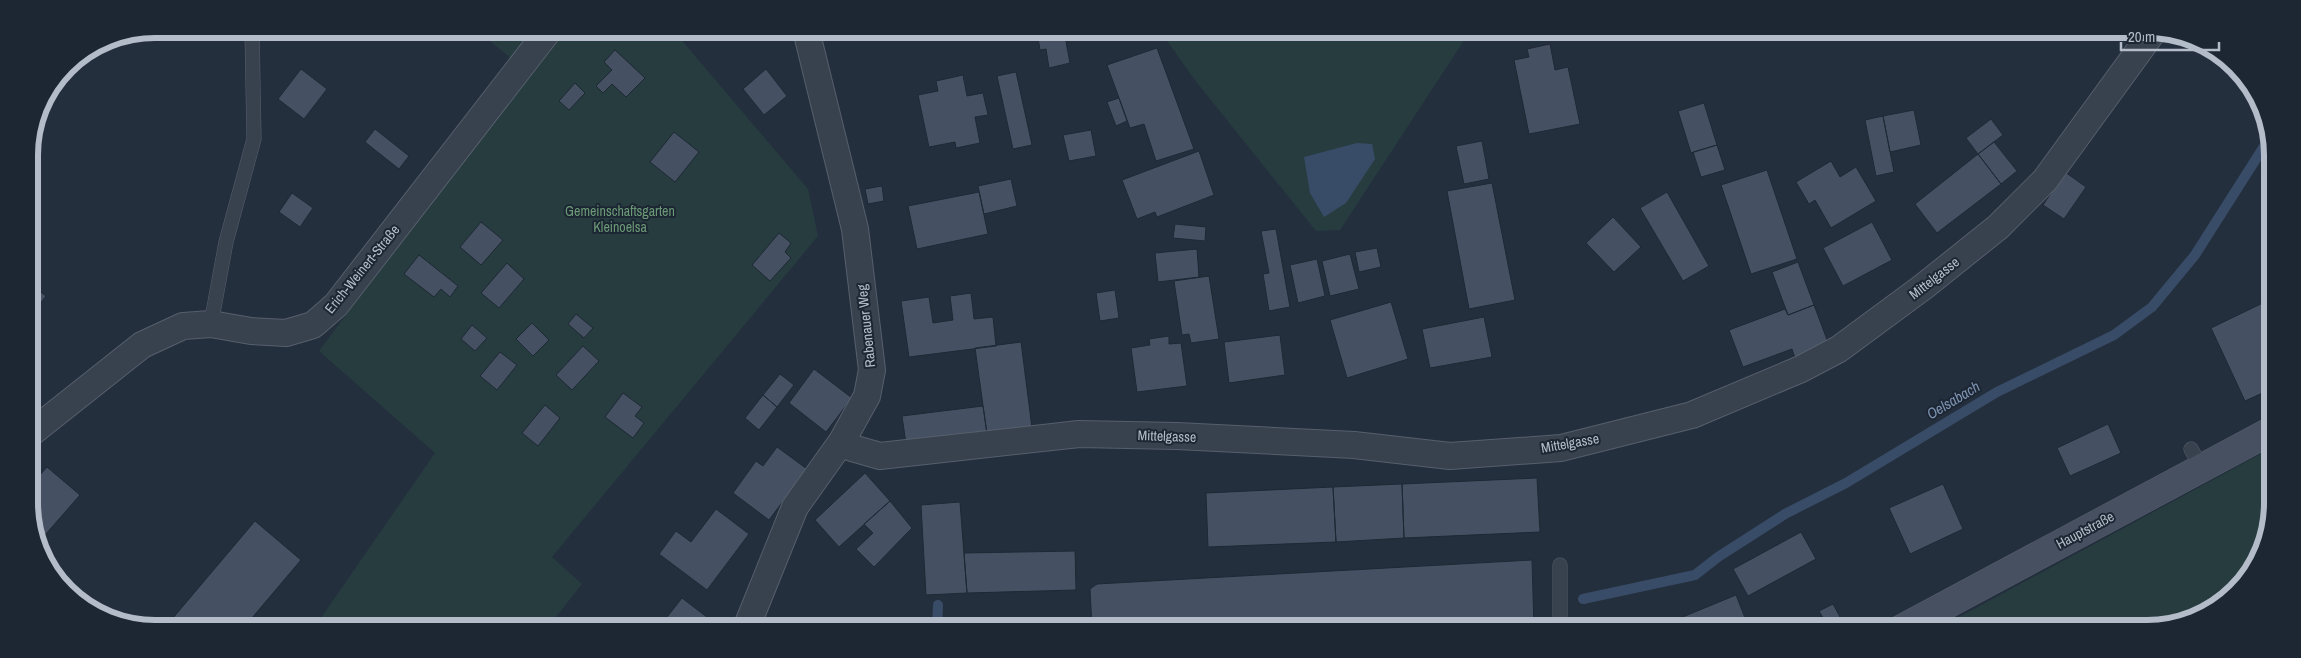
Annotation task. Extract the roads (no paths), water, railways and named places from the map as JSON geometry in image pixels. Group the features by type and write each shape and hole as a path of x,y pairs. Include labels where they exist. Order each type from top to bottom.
{"main road":[{"name":"Hauptstraße","path":"1915,620 2196,458 2264,433"}],"street":[{"name":"Erich-Weinert-Straße","path":"38,427 142,345 183,326 211,324 251,331 286,333 312,325 336,305 543,38"},
{"name":"Rabenauer Weg","path":"750,620 795,507 842,441 867,396 872,370 854,230 808,38"},
{"name":"Mittelgasse","path":"842,441 852,448 880,456 1079,434 1177,436 1354,444 1450,456 1561,448 1692,415 1800,369 1840,349 1923,288 1998,227 2045,180 2148,38"}],"lane":[{"path":"211,324 226,242 254,139 252,38"},
{"path":"1560,565 1560,620"}],"water":[{"path":"1357,143 1372,144 1375,159 1346,203 1324,217 1310,193 1304,157"}],"waterway":[{"name":"Oelsabach","path":"1583,599 1695,575 1718,557 1785,514 1846,483 1997,392 2114,335 2152,307 2195,255 2264,147"},
{"name":"Oelsabach","path":"937,620 938,605"}],"park label":[{"name":"Gemeinschaftsgarten Kleinoelsa","path":"620,220"}]}
